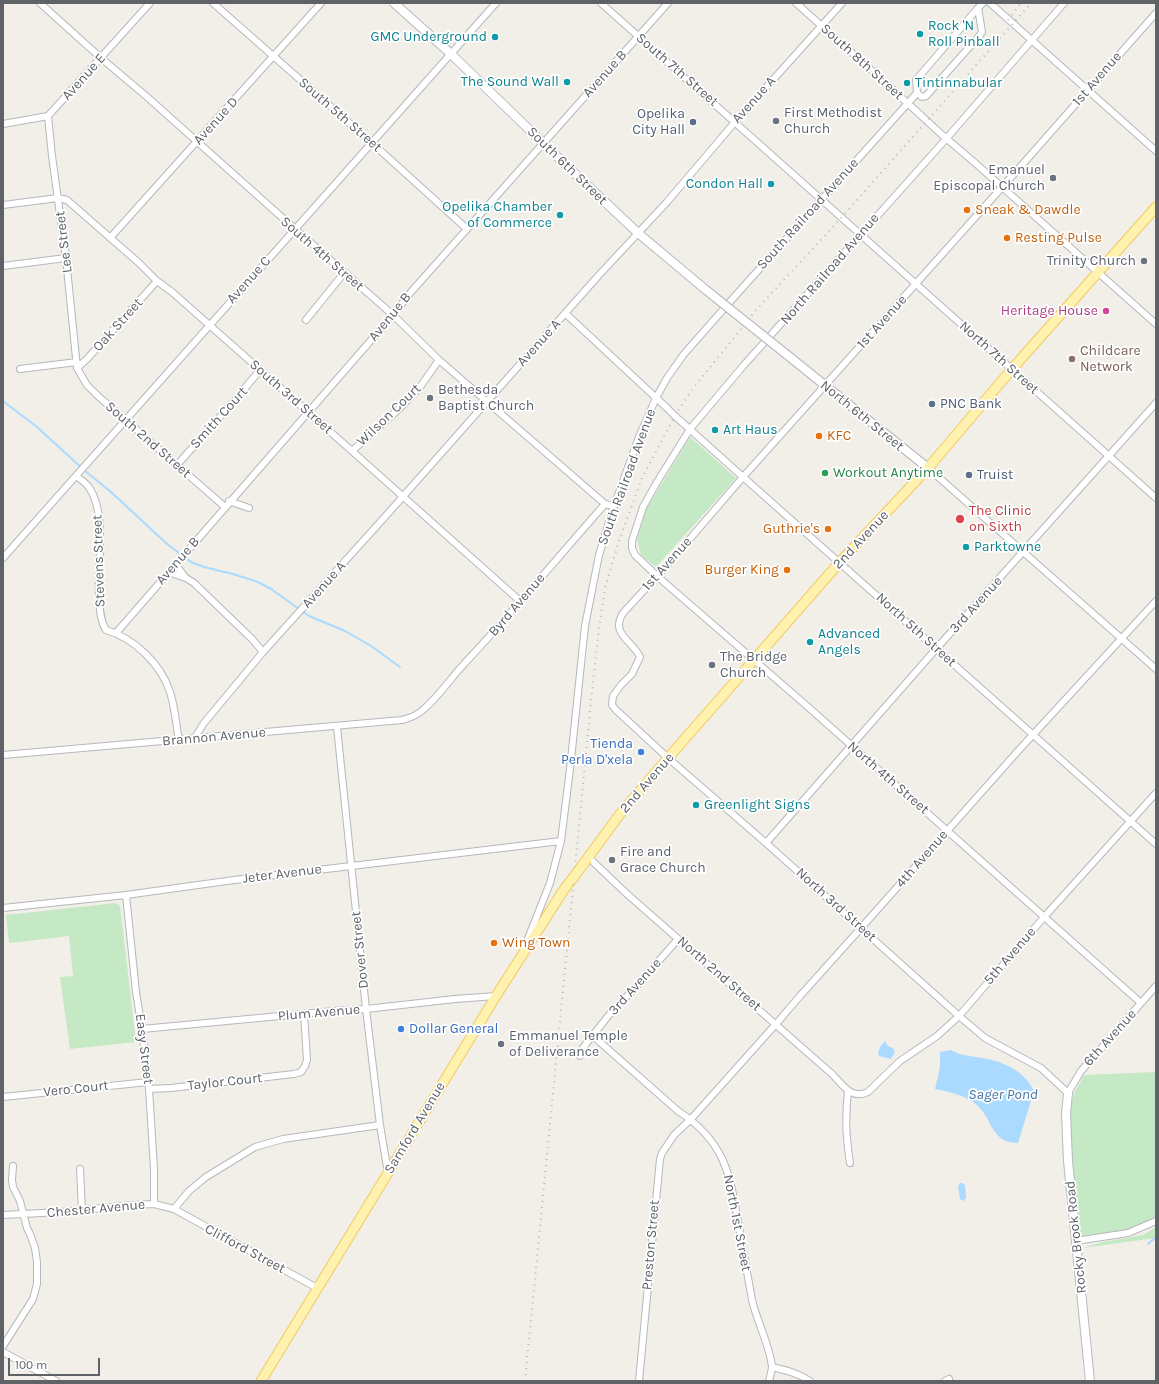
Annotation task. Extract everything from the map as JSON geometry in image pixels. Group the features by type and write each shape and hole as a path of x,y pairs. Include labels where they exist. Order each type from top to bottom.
{"main road":[{"name":"2nd Avenue","path":"572,878 620,814 668,758 839,563 928,468 1012,369 1156,206"},
{"name":"Samford Avenue","path":"261,1381 524,950 572,878"}],"street":[{"name":"South 4th Street","path":"40,3 100,58 146,96 295,230 393,315 439,360 487,400 605,504"},
{"name":"Avenue E","path":"48,116 150,3"},
{"name":"South 5th Street","path":"213,3 372,143 466,229"},
{"path":"310,3 316,8"},
{"name":"Avenue D","path":"110,238 321,3"},
{"name":"South 6th Street","path":"394,3 451,54 638,233 747,322"},
{"name":"Avenue C","path":"3,558 496,3"},
{"name":"South 7th Street","path":"601,3 842,217"},
{"name":"Avenue B","path":"116,633 466,229 544,144 668,3"},
{"name":"South 8th Street","path":"796,3 946,139 974,162 1156,324"},
{"name":"Avenue A","path":"194,739 208,717 263,652 487,400 667,202 735,122 842,3"},
{"name":"South Railroad Avenue","path":"524,950 550,883 561,841 570,775 585,626 599,555 614,506 639,437 656,398 667,378 684,354 908,104 917,93 916,80 983,3"},
{"path":"990,3 1156,151"},
{"name":"North Railroad Avenue","path":"635,555 632,548 632,541 643,507 688,428 946,139 1064,3"},
{"path":"917,93 922,96 926,96 980,35 982,32 978,8"},
{"name":"1st Avenue","path":"612,705 613,696 632,674 640,657 636,649 621,634 618,627 619,619 622,613 670,562 743,477 1002,188 1156,13"},
{"path":"3,124 48,116"},
{"name":"Lee Street","path":"48,116 66,258 77,365"},
{"path":"3,205 58,198"},
{"name":"South 3rd Street","path":"58,198 67,200 157,281 172,292 309,412 520,601"},
{"name":"North 7th Street","path":"842,217 1156,498"},
{"path":"3,266 66,258"},
{"path":"306,320 344,273"},
{"name":"Oak Street","path":"77,365 86,359 157,281"},
{"path":"566,314 656,398"},
{"name":"North 6th Street","path":"747,322 928,468 1156,669"},
{"name":"Wilson Court","path":"352,451 400,408 420,387 439,360"},
{"path":"20,369 77,365"},
{"name":"South 2nd Street","path":"77,365 87,385 225,507"},
{"name":"Smith Court","path":"177,465 260,370"},
{"name":"North 5th Street","path":"656,398 839,563 1156,844"},
{"name":"3rd Avenue","path":"766,843 936,649 1156,403"},
{"name":"Stevens Street","path":"76,476 90,489 100,516 98,580 100,610 103,624 106,630 116,633 132,642 157,667 165,679 171,692 179,740"},
{"path":"229,502 248,508"},
{"path":"605,504 614,506"},
{"name":"Byrd Avenue","path":"422,711 501,625 520,601 605,504"},
{"name":"North 4th Street","path":"635,555 657,576 1045,916 1141,1003"},
{"path":"175,564 186,578 200,588 252,639 263,652"},
{"path":"168,572 186,578"},
{"name":"4th Avenue","path":"691,1119 947,830 1156,601"},
{"name":"North 3rd Street","path":"612,705 668,758 766,843 959,1016 986,1038 1042,1068 1068,1093"},
{"name":"Brannon Avenue","path":"3,755 337,727 402,720 422,711"},
{"name":"Dover Street","path":"337,727 350,866 366,1009 380,1125 388,1173"},
{"name":"5th Avenue","path":"848,1091 855,1095 862,1095 868,1092 900,1061 937,1036 959,1016 1045,916 1156,793"},
{"name":"Jeter Avenue","path":"3,908 126,895 220,881 561,841"},
{"name":"North 2nd Street","path":"588,858 832,1074 848,1091"},
{"name":"Easy Street","path":"126,895 136,992 149,1089 154,1169 154,1204"},
{"name":"3rd Avenue","path":"580,1056 582,1049 609,1015 678,939"},
{"name":"6th Avenue","path":"1068,1093 1081,1071 1156,986"},
{"name":"Plum Avenue","path":"142,1029 496,996"},
{"name":"Taylor Court","path":"149,1089 272,1077 301,1072 307,1060 304,1014"},
{"name":"North 1st Street","path":"593,1036 678,1111 691,1119 706,1134 719,1152 732,1185 755,1314 769,1352 772,1367"},
{"name":"Vero Court","path":"3,1097 148,1082"},
{"path":"848,1091 846,1134 850,1163"},
{"name":"Rocky Brook Road","path":"1068,1093 1066,1122 1090,1381"},
{"name":"Preston Street","path":"639,1381 660,1159 669,1141 691,1119"},
{"path":"174,1209 189,1191 206,1177 256,1147 283,1139 380,1125"},
{"path":"3,1346 33,1299 37,1284 35,1248 27,1228 20,1201 13,1188 12,1166"},
{"path":"80,1169 82,1210"},
{"name":"Chester Avenue","path":"3,1215 154,1204 174,1209"},
{"name":"Clifford Street","path":"174,1209 317,1288"},
{"path":"1076,1241 1128,1233 1156,1221"},
{"path":"3,1352 44,1373 56,1381"},
{"path":"769,1381 772,1367 790,1371 810,1381"}],"green space":[{"path":"690,437 736,478 656,567 641,555 637,540 643,515"},
{"path":"116,903 120,906 136,1042 70,1049 60,977 73,976 69,936 9,943 6,915"},
{"path":"1156,1072 1156,1217 1138,1227 1127,1230 1080,1237 1069,1129 1069,1110 1074,1094 1084,1075"},
{"path":"1156,1227 1156,1238 1082,1248 1103,1242 1143,1235"}],"water":[{"path":"885,1041 888,1046 893,1048 895,1052 891,1059 879,1056 878,1053 880,1047"},
{"name":"Sager Pond","path":"951,1050 963,1055 993,1060 1009,1066 1024,1076 1034,1091 1018,1143 1003,1140 998,1136 980,1108 971,1100 953,1093 935,1089 940,1067 940,1052"},
{"path":"960,1183 965,1185 966,1198 964,1201 960,1199 958,1186"}],"waterway":[{"path":"3,401 37,427 167,544 191,562 258,582 271,589 309,616 345,631 371,646 400,667"},
{"path":"1148,1244 1156,1237"}],"railway":[{"path":"1008,20 1021,3"},
{"path":"525,1381 600,621 605,588 619,541 642,478 677,412 695,386 757,309 842,217 1031,3"}],"place":[{"name":"Rock 'N Roll Pinball","path":"920,34"},
{"name":"GMC Underground","path":"495,37"},
{"name":"The Sound Wall","path":"567,82"},
{"name":"Tintinnabular","path":"907,83"},
{"name":"First Methodist Church","path":"776,121"},
{"name":"Opelika City Hall","path":"693,122"},
{"name":"Emanuel Episcopal Church","path":"1053,178"},
{"name":"Condon Hall","path":"771,184"},
{"name":"Sneak & Dawdle","path":"967,210"},
{"name":"Opelika Chamber of Commerce","path":"560,215"},
{"name":"Resting Pulse","path":"1007,238"},
{"name":"Trinity Church","path":"1144,261"},
{"name":"Heritage House","path":"1106,311"},
{"name":"Childcare Network","path":"1072,359"},
{"name":"Bethesda Baptist Church","path":"430,398"},
{"name":"PNC Bank","path":"932,404"},
{"name":"Art Haus","path":"715,430"},
{"name":"KFC","path":"819,436"},
{"name":"Workout Anytime","path":"825,473"},
{"name":"Truist","path":"969,475"},
{"name":"The Clinic on Sixth","path":"960,519"},
{"name":"Guthrie's","path":"828,529"},
{"name":"Parktowne","path":"966,547"},
{"name":"Burger King","path":"787,570"},
{"name":"Advanced Angels","path":"810,642"},
{"name":"The Bridge Church","path":"712,665"},
{"name":"Tienda Perla D'xela","path":"641,752"},
{"name":"Greenlight Signs","path":"696,805"},
{"name":"Fire and Grace Church","path":"612,860"},
{"name":"Wing Town","path":"494,943"},
{"name":"Dollar General","path":"401,1029"},
{"name":"Emmanuel Temple of Deliverance","path":"501,1044"}]}
